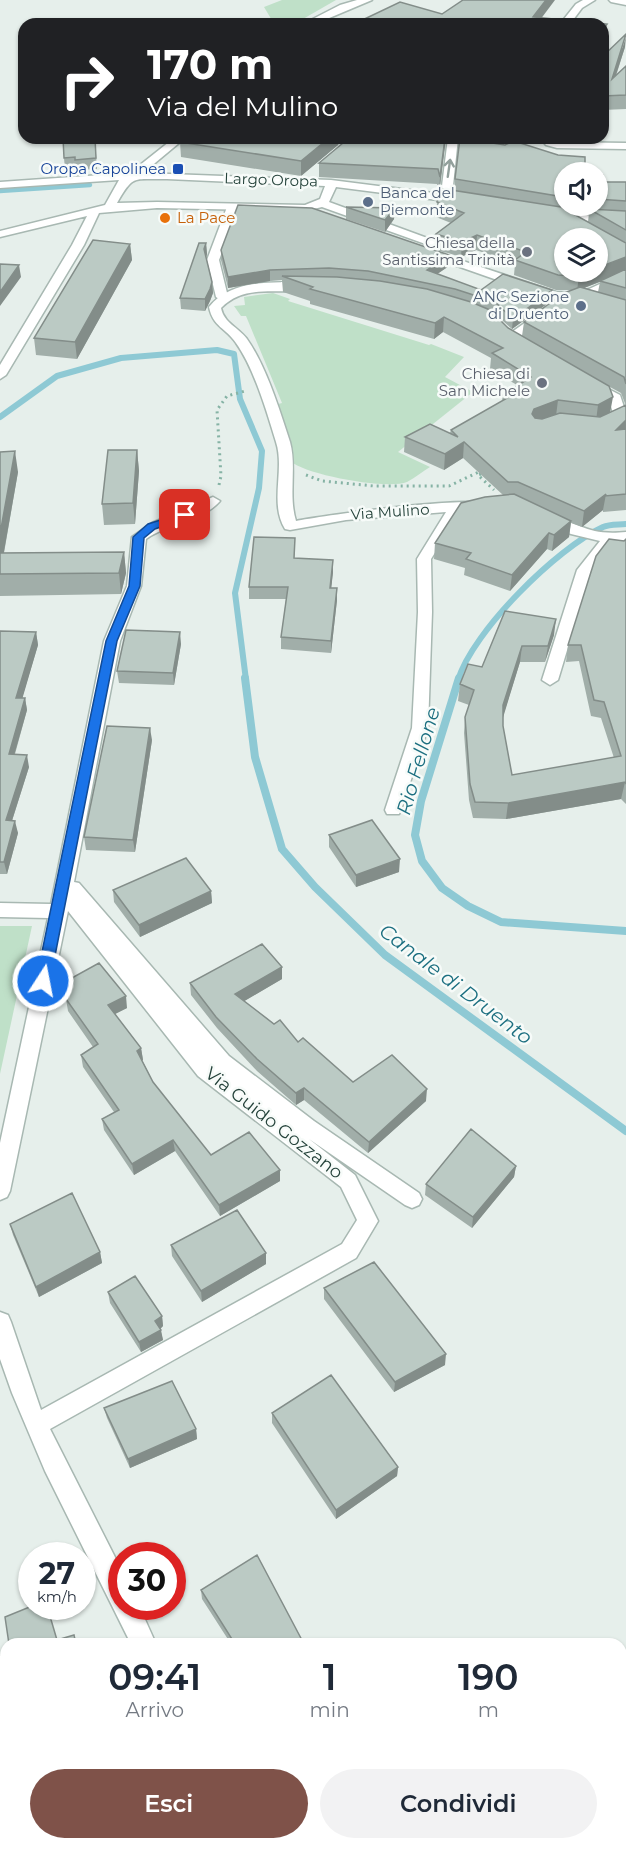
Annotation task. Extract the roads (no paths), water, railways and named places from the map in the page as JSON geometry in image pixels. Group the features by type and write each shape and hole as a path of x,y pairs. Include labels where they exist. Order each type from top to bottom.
{"street":[{"path":"320,18 343,7 367,0"},
{"path":"568,18 578,3 590,0"},
{"path":"614,0 626,2"},
{"path":"130,192 174,144"},
{"path":"446,198 452,144"},
{"path":"554,144 626,146"},
{"path":"305,181 321,167"},
{"path":"109,207 123,181 130,192"},
{"name":"Largo Oropa","path":"0,234 94,212 109,207 130,192 305,181 331,183 330,196 317,206 233,207 130,192"},
{"path":"331,183 469,201"},
{"path":"0,185 130,192"},
{"path":"317,206 318,215 555,296 575,296 626,310"},
{"path":"233,207 213,260 222,297 234,292 270,287 317,286"},
{"path":"0,375 78,245 94,212"},
{"path":"539,213 562,217 626,220"},
{"path":"562,217 581,228"},
{"path":"489,318 517,340 557,303 593,292 626,276"},
{"name":"Via Mulino","path":"222,297 215,307 217,318 241,340 256,369 284,445 285,509 290,526 346,516 515,504"},
{"path":"578,376 615,398 620,415 598,427 588,426"},
{"path":"0,1191 112,641 135,586 139,537 152,526 202,509 213,501"},
{"path":"393,810 420,728 425,612 424,559 456,507"},
{"path":"534,512 579,534 603,538 626,536"},
{"path":"550,680 584,570 603,538"},
{"path":"0,910 61,894"},
{"name":"Via Guido Gozzano","path":"61,894 222,1062 307,1126 412,1199"},
{"name":"Via Guido Gozzano","path":"36,1425 349,1251 368,1221 348,1181 206,1070 61,894"},
{"path":"0,1322 9,1357 36,1425 108,1570"},
{"path":"133,1620 141,1638"}],"waterway":[{"path":"0,191 90,185"},
{"name":"Canale di Druento","path":"0,417 57,376 121,358 217,350 234,354 240,399 262,451 259,488 235,593 246,680"},
{"name":"Rio Fellone","path":"458,680 481,638 498,616 541,572 563,553 603,527 626,524"},
{"name":"Canale di Druento","path":"245,678 255,757 282,849 315,887 385,955 626,1131"},
{"name":"Rio Fellone","path":"459,678 421,801 415,835 422,861 442,888 468,906 501,922 626,931"}],"place":[{"name":"Oropa Capolinea","path":"178,169"},
{"name":"Banca del Piemonte","path":"368,202"},
{"name":"La Pace","path":"165,218"},
{"name":"Chiesa della Santissima Trinità","path":"527,252"},
{"name":"ANC Sezione di Druento","path":"581,306"},
{"name":"Chiesa di San Michele","path":"542,383"}]}
